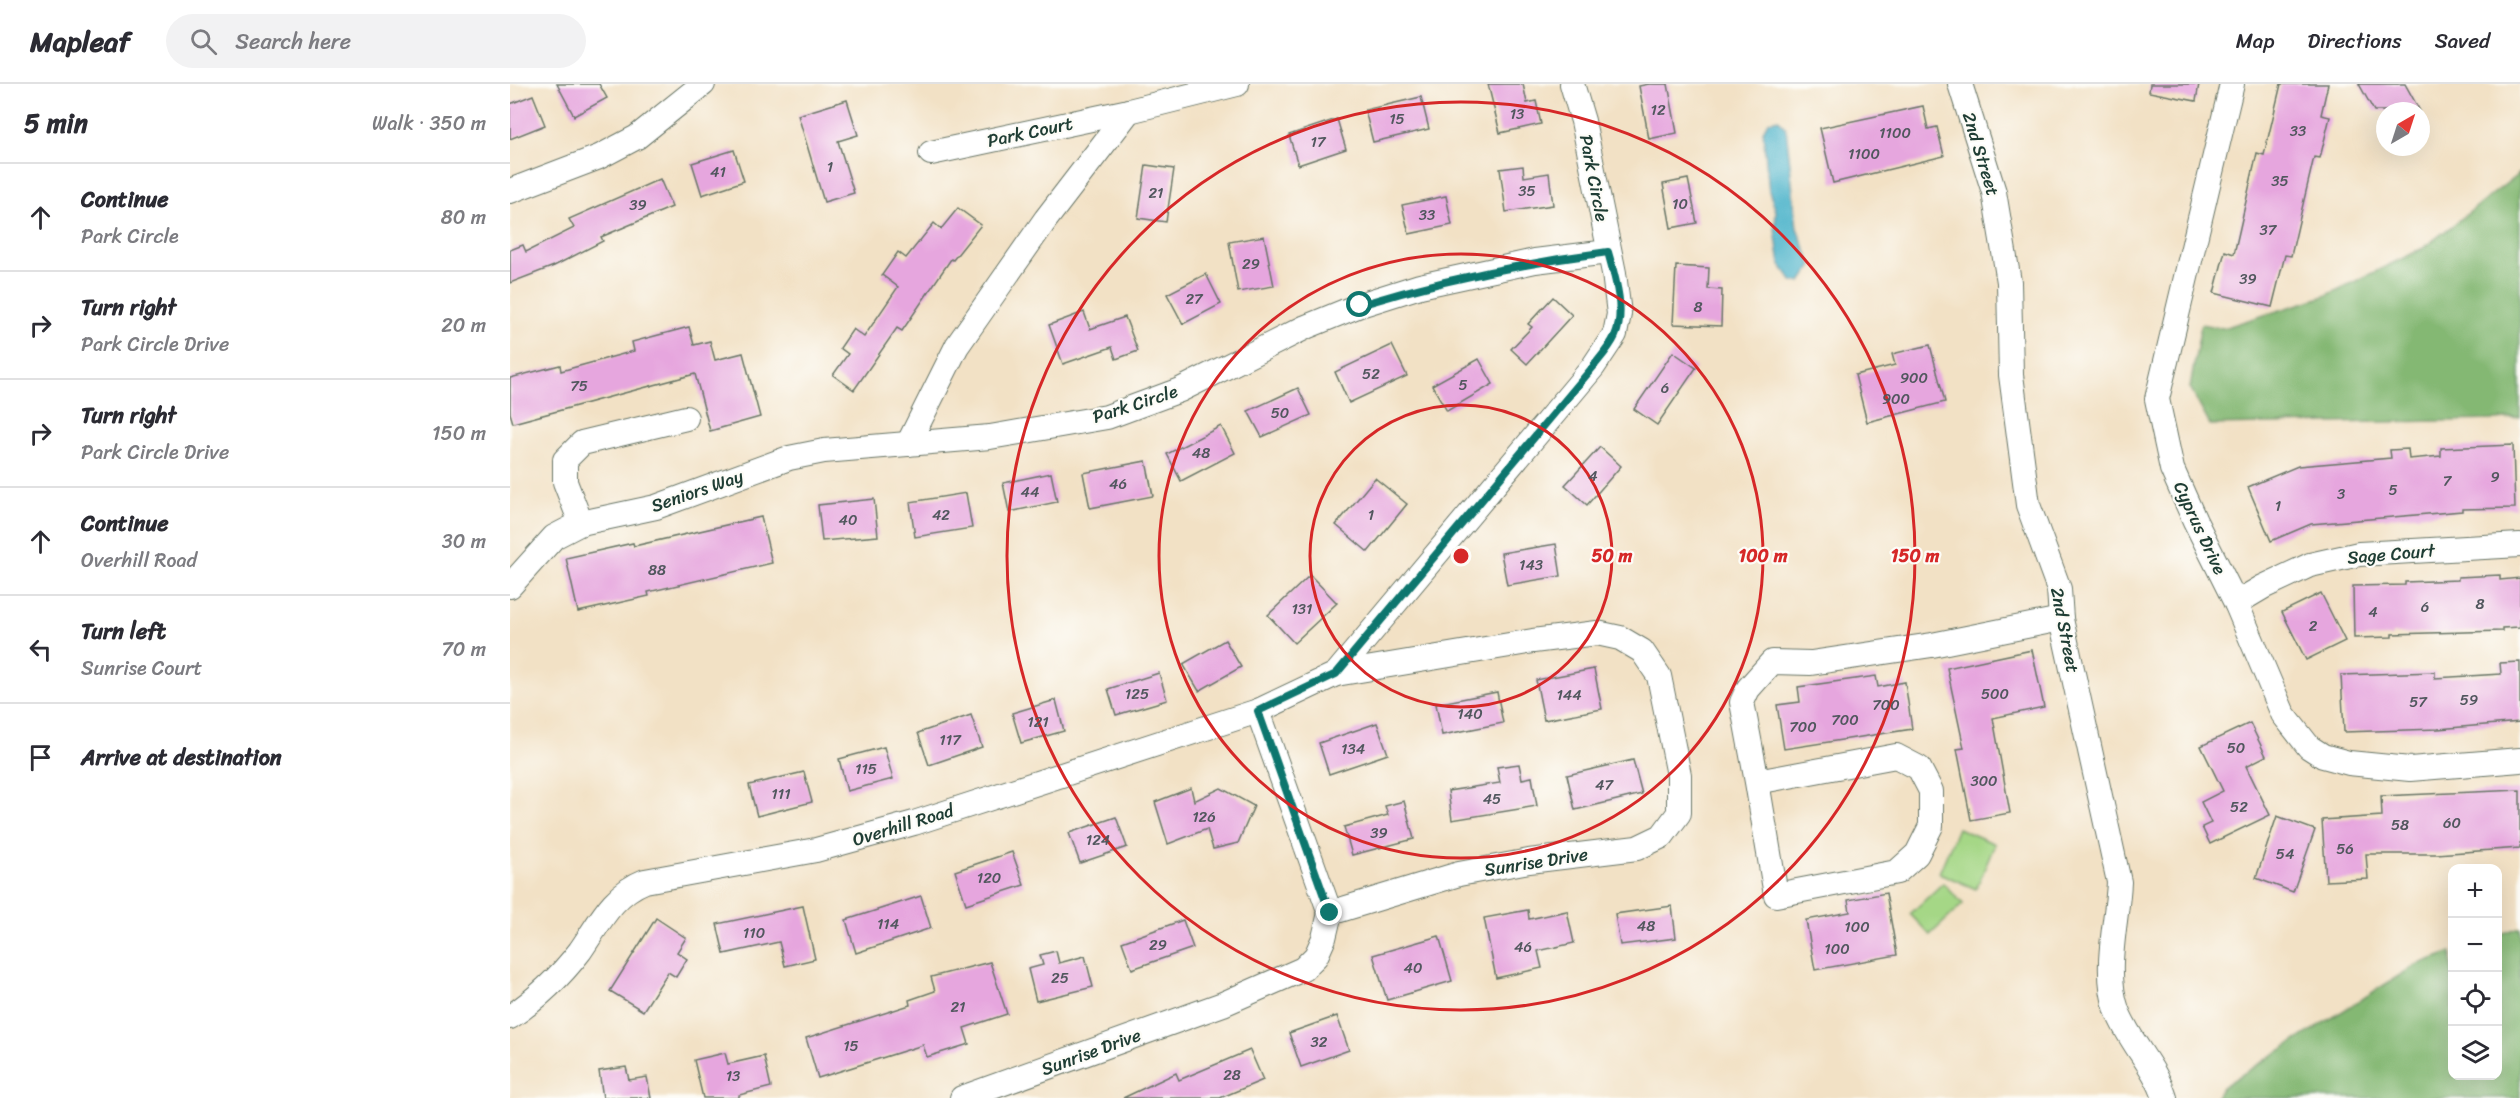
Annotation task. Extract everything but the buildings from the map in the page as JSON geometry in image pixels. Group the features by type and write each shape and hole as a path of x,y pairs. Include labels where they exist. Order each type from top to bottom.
{"street":[{"path":"510,191 599,157 638,137 704,84"},
{"path":"908,444 957,346 1046,219 1129,111 1237,84"},
{"name":"Park Circle","path":"908,444 990,437 1107,417 1180,390 1306,327 1360,305 1420,286 1535,261 1608,252 1583,121 1572,84"},
{"name":"2nd Street","path":"1960,84 1994,192 2009,282 2011,375 2028,505 2059,589 2061,619 2119,882 2117,917 2111,949 2111,978 2117,1009 2128,1033 2160,1080 2166,1098"},
{"name":"Cyprus Drive","path":"2232,84 2157,399 2172,469 2236,603 2283,714 2309,747 2323,756 2349,763 2410,769 2520,760"},
{"name":"Park Court","path":"931,153 1129,111"},
{"path":"1336,674 1593,367 1612,341 1618,327 1619,314 1614,273 1608,252"},
{"path":"581,523 565,482 565,460 582,443 686,418"},
{"name":"Seniors Way","path":"510,586 554,537 581,523 656,507 796,456 824,451 908,444"},
{"name":"Sage Court","path":"2236,603 2262,587 2310,565 2359,554 2520,545"},
{"path":"1756,782 1896,756 1919,768 1931,791 1931,826 1917,854 1897,872 1776,895 1756,782 1742,702 1748,689 1772,662 1811,663 1932,645 2061,619"},
{"name":"Sunrise Drive","path":"962,1098 1223,1004 1303,969 1317,956 1330,913 1459,874 1529,861 1637,848 1662,836 1679,813 1679,775 1659,676 1642,651 1620,638 1597,633 1544,639 1336,674"},
{"name":"Overhill Road","path":"510,1017 538,998 579,952 610,906 630,887 645,881 816,850 914,823 1258,711 1336,674"},
{"path":"1258,711 1330,913"}],"green space":[{"path":"2520,173 2520,417 2497,420 2210,425 2190,388 2201,324 2223,328 2325,296 2422,249"},
{"path":"1958,828 1995,844 1976,889 1939,873"},
{"path":"1943,883 1963,904 1930,935 1910,914"},
{"path":"2520,927 2520,1098 2215,1098 2222,1087 2416,965 2448,953 2448,1080 2502,1080 2502,934"}],"water":[{"path":"1778,119 1786,128 1797,228 1812,266 1801,282 1793,282 1780,264 1775,229 1776,211 1769,191 1763,131 1768,122"}],"route":[{"path":"1330,913 1258,711 1336,674 1593,367 1612,341 1618,327 1619,314 1614,273 1608,252 1535,261 1420,286 1360,305"}]}
